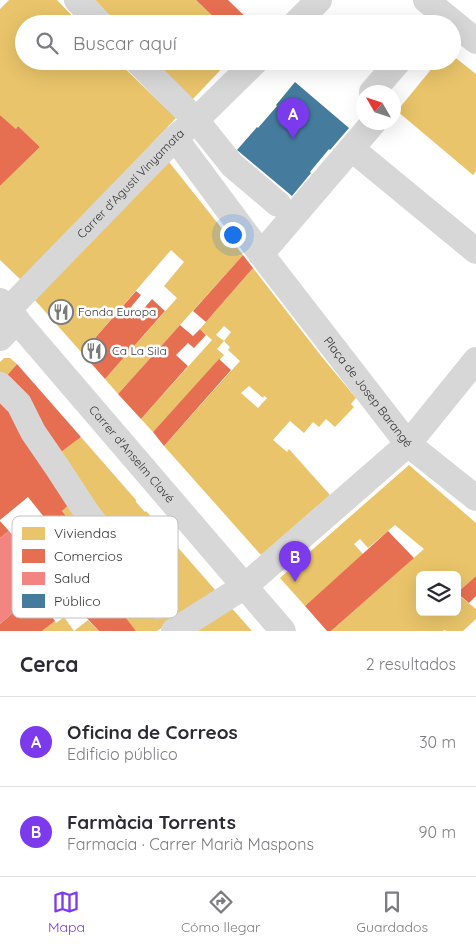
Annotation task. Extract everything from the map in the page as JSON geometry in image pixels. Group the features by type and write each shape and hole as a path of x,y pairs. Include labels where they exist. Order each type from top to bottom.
{"street":[{"path":"78,0 92,15"},
{"path":"304,15 319,0"},
{"path":"426,0 444,15"},
{"path":"461,29 476,41"},
{"path":"146,70 196,120 232,166 278,204"},
{"name":"Carrer d'Agustí Vinyamata","path":"6,317 175,138 247,70"},
{"path":"378,85 391,70"},
{"path":"261,254 367,130"},
{"name":"Plaça de Josep Barangé","path":"175,138 261,254 408,444 476,360"},
{"path":"352,149 476,251"},
{"name":"Carrer d'Anselm Clavé","path":"6,317 283,631"},
{"path":"0,385 19,404 33,432 89,516"},
{"path":"173,625 245,586 408,444 476,498"}],"building: Viviendas":[{"path":"9,0 57,0 71,15 15,15 15,70 126,70 176,118 22,281 0,260 0,186 40,147 18,126 16,129 0,115 0,9"},
{"path":"95,0 196,0 212,15 109,15"},
{"path":"461,62 476,74 476,171 473,175 401,114 401,106 431,70 461,70"},
{"path":"162,70 220,70 191,101"},
{"path":"165,157 243,255 118,394 105,379 177,298 164,286 184,262 171,250 82,353 33,298"},
{"path":"253,268 356,398 351,404 354,407 335,427 326,419 319,427 313,422 304,433 290,421 273,440 287,452 289,449 330,495 261,555 164,446 240,361 228,350 230,347 224,341 217,349 224,355 153,432 141,419 212,340 200,329","holes":["224,326 231,332 224,341 216,335","249,386 263,398 264,396 267,398 258,408 241,393"]},
{"path":"4,358 10,358 17,364 0,383 0,362"},
{"path":"81,437 136,502 150,516 91,516 56,456"},
{"path":"409,465 476,523 476,576 461,589 461,571 416,571 416,616 461,616 461,597 476,609 476,619 463,631 331,631 424,549 395,525 368,548 360,539 354,544 363,554 305,606 280,578"},
{"path":"73,501 83,516 66,516 62,511"},
{"path":"178,547 216,591 178,617"},
{"path":"228,604 252,631 189,631"},
{"path":"65,618 74,631 42,631 55,621 56,623"},
{"path":"126,618 176,618 157,631 136,631"},
{"path":"88,620 99,631 74,631"}],"building: Comercios":[{"path":"196,0 228,0 244,15 212,15"},
{"path":"0,115 16,129 18,126 40,147 0,186"},
{"path":"243,255 253,268 206,322 193,311"},
{"path":"136,291 141,295 127,312 135,319 152,299 165,311 105,379 82,353"},
{"path":"180,325 193,336 200,329 206,335 194,348 188,343 176,355 188,366 141,419 118,394"},
{"path":"219,359 231,370 164,446 153,432"},
{"path":"17,364 81,437 56,456 2,381"},
{"path":"0,389 73,501 62,511 66,516 43,516 28,497 0,520"},
{"path":"0,521 9,531 0,538"},
{"path":"388,531 414,558 331,631 327,631 305,606"},
{"path":"476,576 476,596 469,603 461,596 461,589"},
{"path":"12,613 12,618 53,618 55,621 42,631 0,631 0,624"},
{"path":"87,618 126,618 136,631 99,631"}],"building: Salud":[{"path":"9,531 12,534 12,613 0,624 0,538"}],"building: Público":[{"path":"295,82 349,128 329,149 292,196 237,150 277,106"}],"place":[{"name":"Oficina de Correos","path":"293,139"},
{"name":"Fonda Europa","path":"61,312"},
{"name":"Ca La Sila","path":"94,351"},
{"name":"Farmàcia Torrents","path":"295,582"}]}
